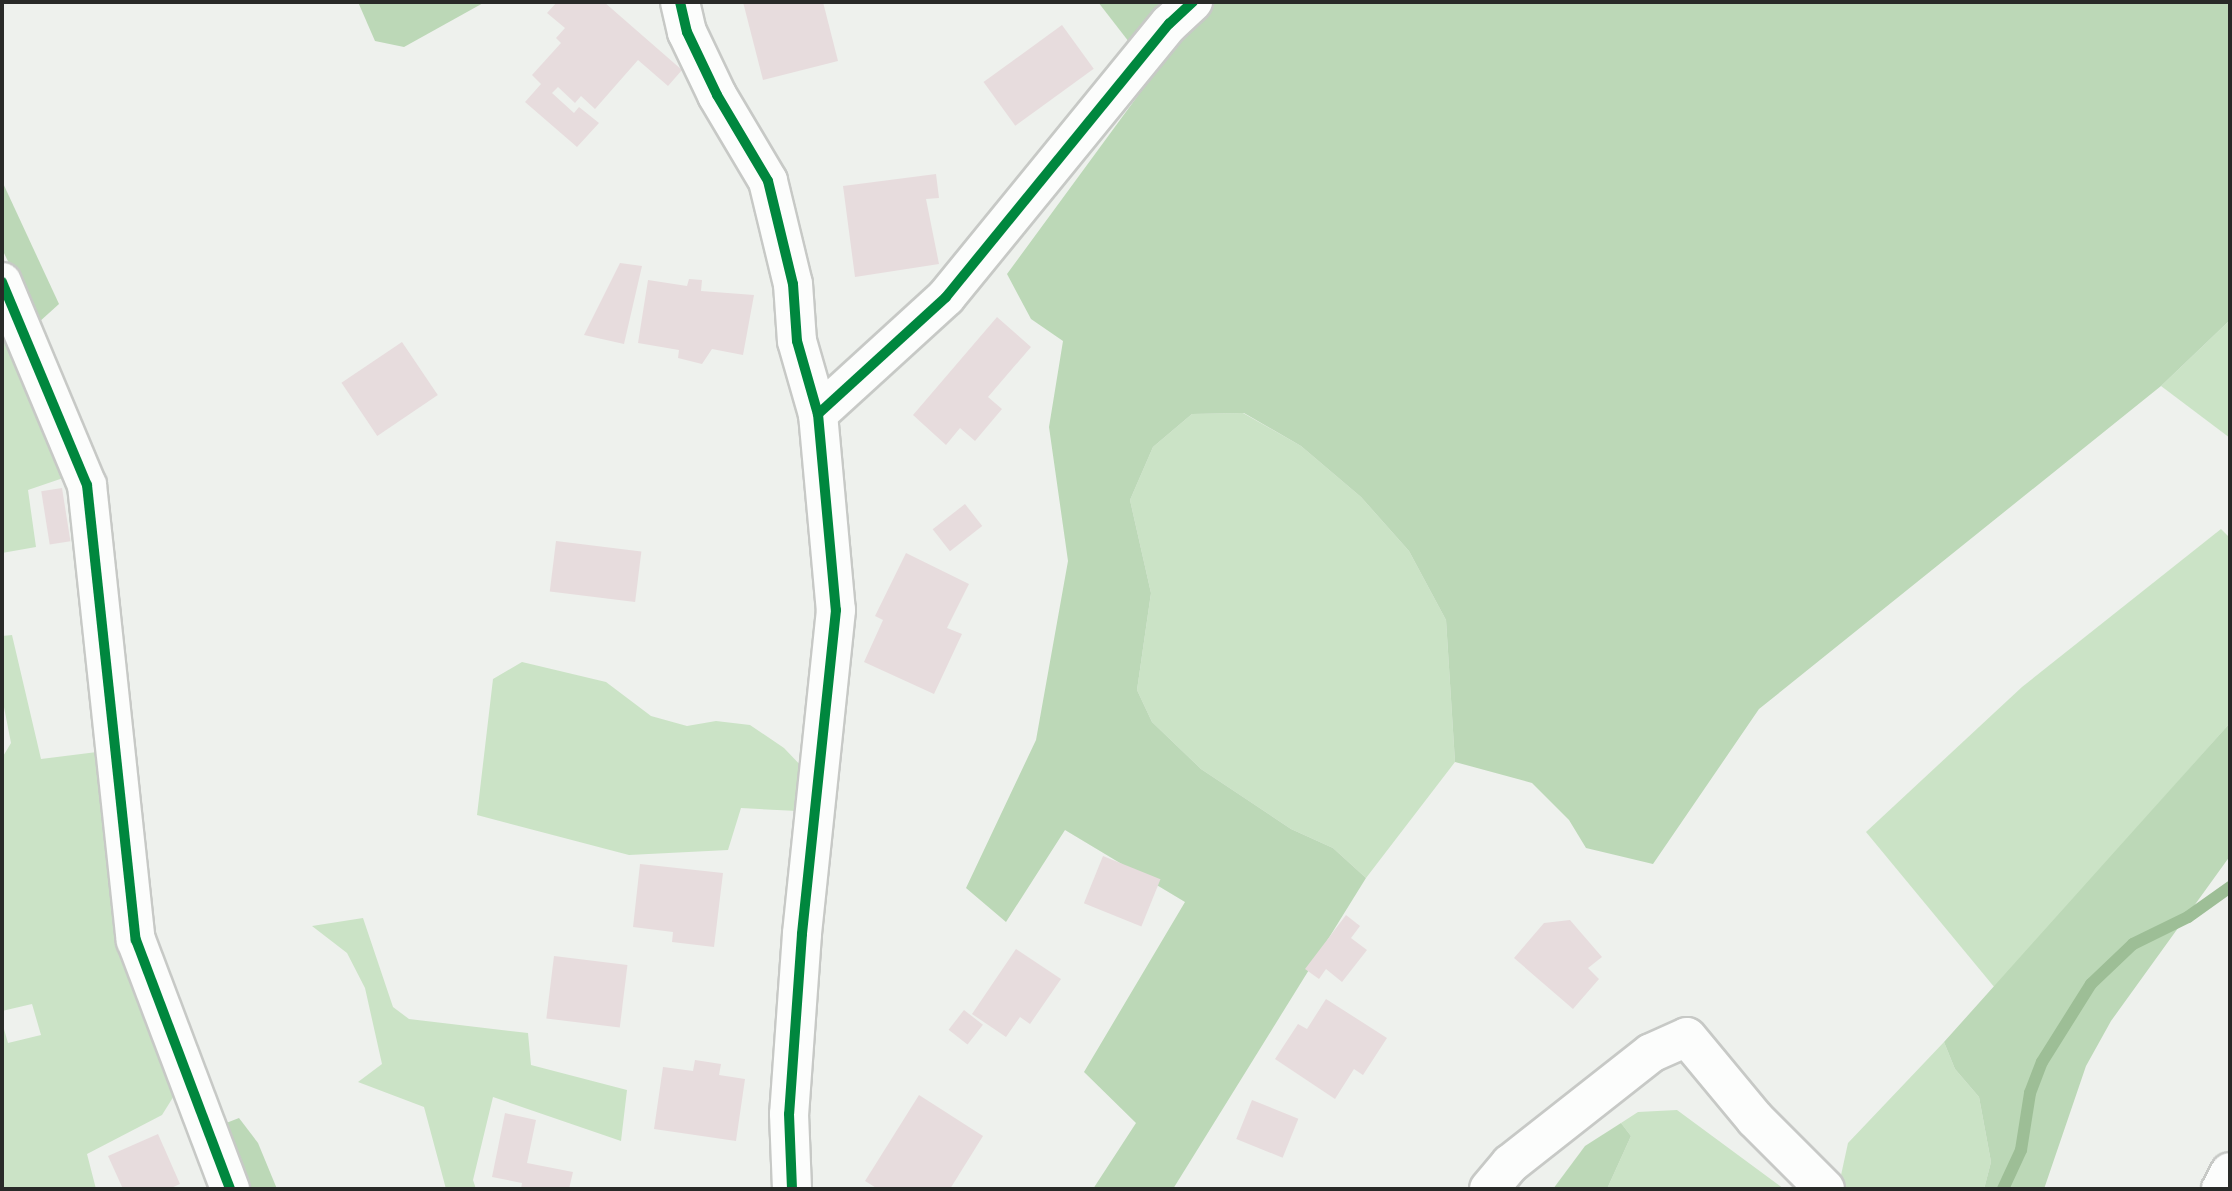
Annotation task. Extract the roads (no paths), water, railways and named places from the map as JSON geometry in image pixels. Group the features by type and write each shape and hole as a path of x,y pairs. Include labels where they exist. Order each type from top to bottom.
{"street":[{"path":"680,2 687,32 717,95 768,181 793,284 797,341 818,414 836,610 801,949 789,1114 792,1189"},
{"path":"818,414 946,297 1169,24 1193,2"},
{"path":"2,282 87,485 136,940 230,1189"},
{"path":"1489,1189 1510,1164 1651,1053 1687,1037 1755,1119 1825,1189"},
{"path":"2221,1189 2230,1172"}],"waterway":[{"path":"2003,1189 2021,1150 2030,1093 2042,1062 2091,984 2133,944 2188,917 2230,887"}]}
